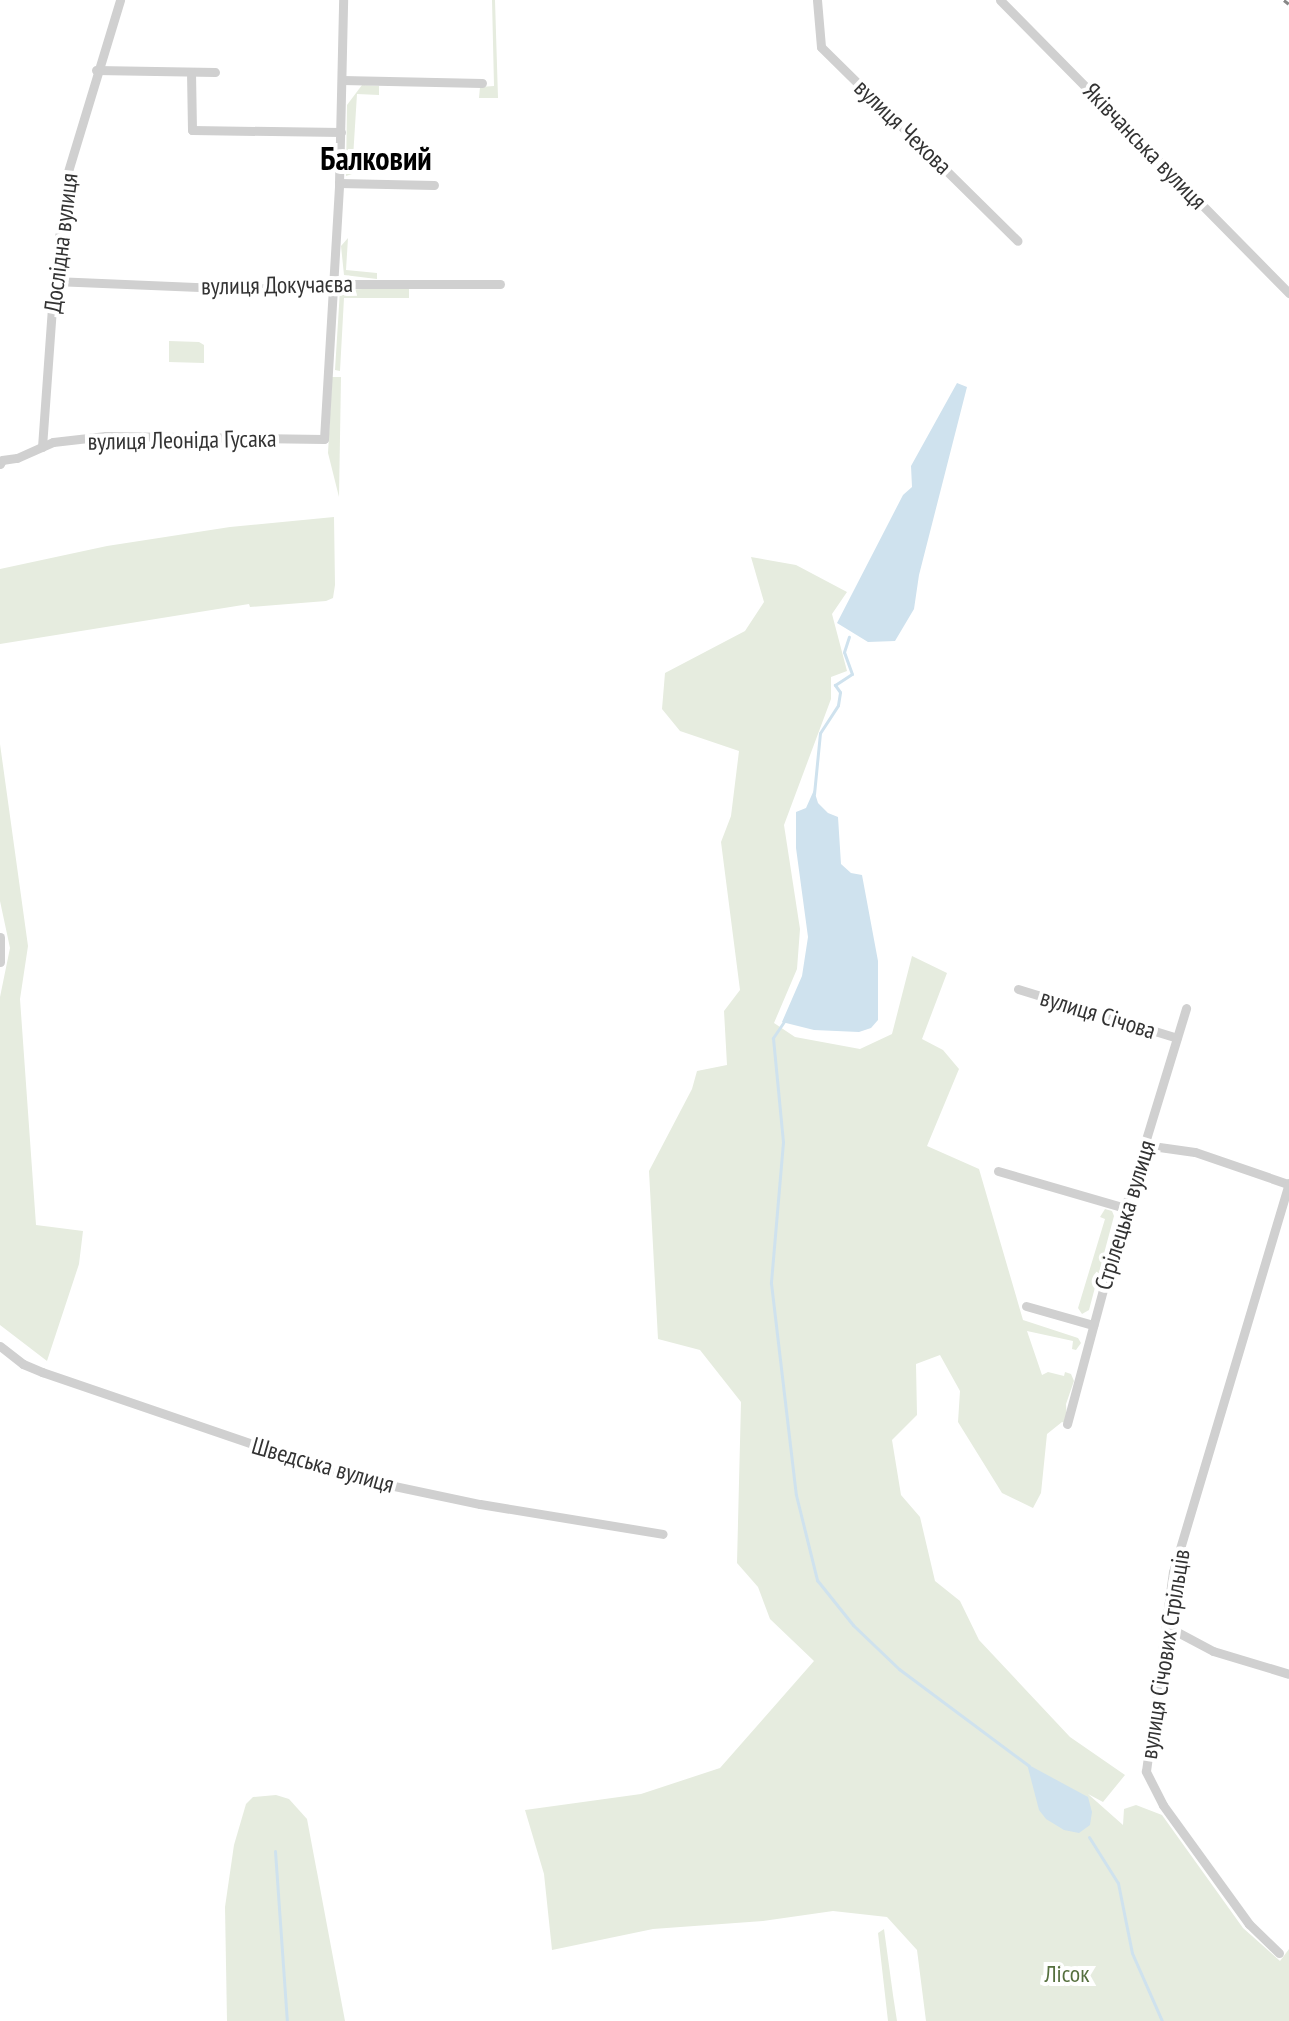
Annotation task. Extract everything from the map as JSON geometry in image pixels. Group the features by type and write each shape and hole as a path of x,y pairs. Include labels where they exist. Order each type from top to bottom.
{"street":[{"name":"Дослідна вулиця","path":"42,447 54,281 66,178 96,70 120,0"},
{"path":"332,284 341,132 343,0"},
{"name":"вулиця Чехова","path":"817,0 821,47 1018,241"},
{"name":"Яківчанська вулиця","path":"1000,0 1289,293"},
{"path":"96,70 215,72"},
{"path":"191,72 192,130 341,132"},
{"path":"342,80 482,83"},
{"path":"339,183 434,185"},
{"name":"вулиця Докучаєва","path":"54,281 248,289 332,284 500,284"},
{"name":"вулиця Леоніда Гусака","path":"42,447 53,442 122,435 324,439 332,284"},
{"path":"1,462 42,447"},
{"path":"0,937 0,962"},
{"name":"вулиця Січова","path":"1018,989 1177,1038"},
{"name":"Стрілецька вулиця","path":"1067,1424 1125,1208 1186,1008"},
{"path":"1145,1145 1195,1152 1289,1183"},
{"path":"998,1171 1125,1208"},
{"name":"вулиця Січових Стрільців","path":"1279,1953 1249,1924 1163,1805 1146,1771 1173,1572 1289,1183"},
{"path":"1026,1306 1093,1325"},
{"name":"Шведська вулиця","path":"0,1346 23,1364 42,1372 342,1475 480,1504 663,1534"},
{"path":"1166,1626 1213,1651 1289,1674"}],"green space":[{"path":"492,0 495,0 498,98 479,98 480,87 494,86"},
{"path":"362,85 379,86 379,95 357,94 352,174 346,176 347,105"},
{"path":"348,238 346,270 377,273 377,279 344,275 341,246"},
{"path":"409,287 409,298 344,298 340,371 335,370 340,290"},
{"path":"169,341 199,342 204,345 204,363 169,362"},
{"path":"332,377 341,377 339,497 328,453"},
{"path":"334,517 335,585 333,598 326,601 250,607 249,604 0,644 0,569 107,546 230,527"},
{"name":"Лісок","path":"751,557 796,565 847,592 832,614 847,671 831,677 831,699 784,825 800,929 797,969 774,1023 795,1037 860,1049 892,1034 912,956 947,973 922,1039 943,1050 959,1069 927,1146 979,1169 1023,1320 1078,1338 1081,1343 1076,1350 1072,1349 1073,1341 1027,1331 1042,1375 1048,1372 1064,1376 1065,1372 1071,1374 1074,1381 1066,1404 1067,1424 1062,1422 1047,1434 1041,1493 1033,1508 1002,1493 958,1422 960,1391 940,1355 916,1364 917,1415 892,1440 901,1495 920,1517 935,1581 960,1601 979,1640 1070,1737 1125,1775 1103,1802 1088,1794 1123,1825 1124,1809 1136,1805 1162,1815 1243,1928 1280,1961 1289,1949 1289,2021 926,2021 917,1950 887,1917 833,1911 763,1921 653,1929 552,1950 544,1874 525,1810 641,1794 720,1768 814,1661 770,1619 758,1587 737,1563 741,1402 700,1350 658,1339 649,1171 692,1089 697,1071 727,1065 724,1011 740,990 721,842 731,816 739,751 680,731 662,709 665,673 745,631 764,602"},
{"path":"0,744 28,946 20,999 36,1225 83,1231 79,1264 47,1361 0,1325 0,997 10,948 0,901"},
{"path":"1105,1209 1112,1211 1114,1216 1089,1310 1082,1314 1078,1308 1105,1219 1100,1217"},
{"path":"276,1795 289,1799 307,1819 345,2021 227,2021 225,1907 234,1845 246,1804 253,1797"},
{"path":"884,1929 897,2021 888,2021 878,1933"}],"water":[{"path":"957,383 967,387 919,575 914,609 895,641 868,642 837,623 903,495 912,487 911,466"},
{"path":"814,790 818,803 828,813 838,817 841,864 851,873 862,875 878,961 878,1020 871,1028 859,1032 814,1030 782,1022 802,976 808,937 796,848 796,812 806,808"},
{"path":"1027,1764 1088,1797 1092,1812 1090,1825 1079,1833 1064,1830 1046,1819 1039,1810"}],"waterway":[{"path":"814,794 820,733 838,705 840,692 835,685 852,674 844,652 849,637"},
{"path":"785,1020 773,1038 783,1142 771,1283 796,1495 817,1580 853,1625 899,1669 1029,1766"},
{"path":"1089,1837 1118,1883 1132,1953 1162,2021"},
{"path":"275,1851 287,2021"}],"railway":[{"path":"1284,0 1289,4"}],"district":[{"name":"Балковий","path":"376,158"}]}
